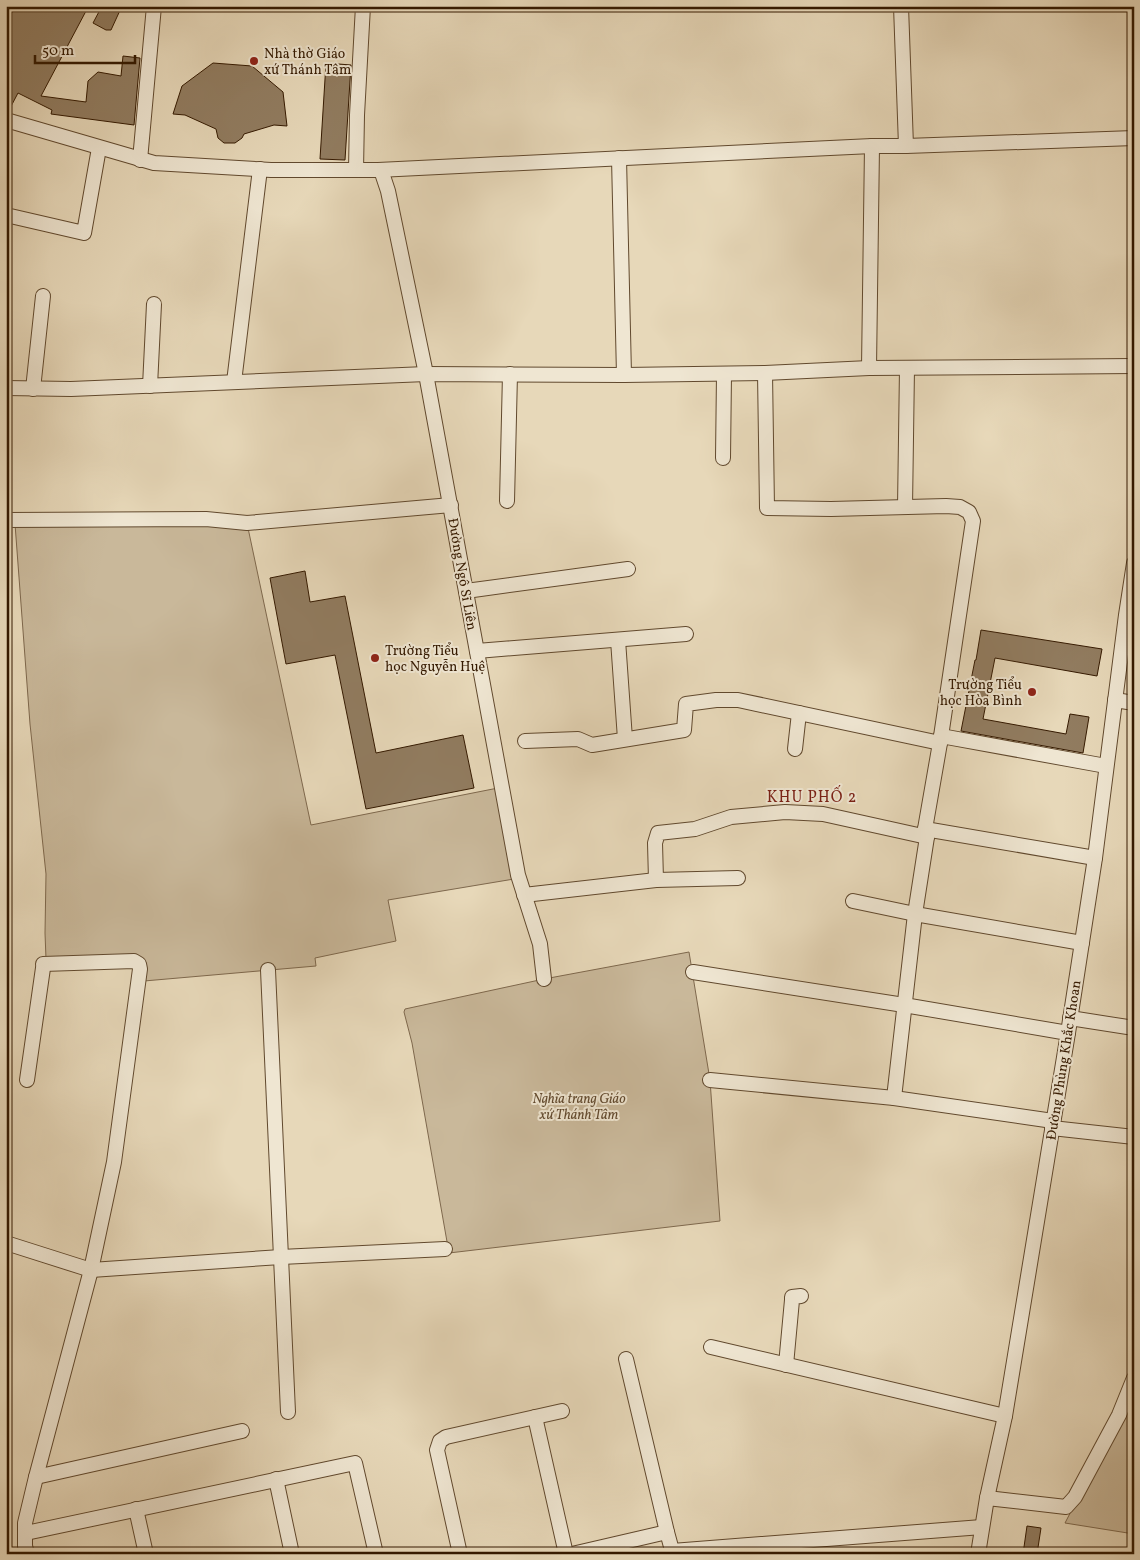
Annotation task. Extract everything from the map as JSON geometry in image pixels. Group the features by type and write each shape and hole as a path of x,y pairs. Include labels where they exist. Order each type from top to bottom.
{"street":[{"path":"140,160 154,6"},
{"path":"356,170 356,115 362,6"},
{"path":"901,6 906,146"},
{"path":"6,120 154,164 260,169 381,170 872,146 1134,138"},
{"path":"868,368 872,146"},
{"path":"6,215 84,233 99,148"},
{"path":"619,158 624,375"},
{"path":"234,382 260,169"},
{"name":"Đường Ngô Sĩ Liên","path":"381,170 388,191 426,374 518,875 540,944 544,979"},
{"path":"32,389 43,296"},
{"path":"150,386 154,304"},
{"path":"6,388 72,389 426,374 724,374 868,368 1134,366"},
{"path":"905,507 906,368"},
{"path":"765,373 767,508 831,509 946,506 960,507 969,512 973,521 926,833 894,1098"},
{"path":"507,501 510,374"},
{"path":"723,458 724,374"},
{"path":"6,520 206,520 247,523 451,505"},
{"name":"Đường Phùng Khắc Khoan","path":"978,1554 987,1498 1005,1416 1068,1033 1095,858 1114,700 1134,563"},
{"path":"466,591 628,569"},
{"path":"477,651 686,634"},
{"path":"618,640 625,739"},
{"path":"525,741 578,739 592,746 684,730 686,704 716,700 738,700 940,739 1106,766"},
{"path":"1114,700 1134,703"},
{"path":"795,749 798,713"},
{"path":"656,880 655,843 658,833 695,829 731,817 784,812 823,814 926,833 1095,858"},
{"path":"524,895 656,880 738,878"},
{"path":"853,902 1082,943"},
{"path":"27,1080 43,966 134,961 139,964 140,969 114,1162 91,1270 25,1523 27,1554"},
{"path":"268,970 288,1412"},
{"path":"693,972 1068,1033"},
{"path":"1070,1018 1134,1028"},
{"path":"710,1080 894,1098 1134,1137"},
{"path":"6,1243 91,1270 281,1257 445,1249"},
{"path":"786,1365 792,1298 801,1296"},
{"path":"711,1347 1005,1416"},
{"path":"626,1359 673,1552 982,1527"},
{"path":"987,1498 1066,1507 1075,1497 1119,1415 1134,1378"},
{"path":"460,1554 437,1450 440,1441 446,1437 562,1412"},
{"path":"535,1417 566,1554"},
{"path":"36,1477 242,1431"},
{"path":"26,1533 355,1463 376,1554"},
{"path":"276,1479 292,1554"},
{"path":"136,1509 146,1554"},
{"path":"572,1554 667,1532"}],"green space":[{"path":"15,524 206,524 248,528 311,825 498,788 514,879 388,900 396,941 315,958 316,966 144,981 143,961 46,959 46,874 30,724"},
{"name":"Nghĩa trang Giáo xứ Thánh Tâm","path":"689,952 710,1080 720,1221 449,1253 412,1043 404,1012 405,1009 544,979"},
{"path":"1134,1390 1134,1534 1065,1523"}],"building":[{"path":"6,6 77,6 86,11 41,96 86,102 88,81 98,72 121,76 123,56 140,58 134,125 51,114 52,110 18,93 8,112 6,111"},
{"path":"102,6 122,6 111,30 106,30 93,23"},
{"path":"213,63 252,66 283,92 287,126 274,125 244,134 235,143 224,143 218,138 216,129 185,115 173,114 182,86"},
{"path":"326,63 351,65 345,160 320,159"},
{"path":"305,571 310,602 345,596 376,753 463,735 474,788 366,809 335,655 286,664 270,578"},
{"path":"981,630 1102,649 1097,676 995,658 983,719 1066,734 1070,714 1089,717 1083,753 961,731"},
{"path":"1027,1526 1041,1528 1037,1554 1023,1554"}],"place":[{"name":"Nhà thờ Giáo xứ Thánh Tâm","path":"254,61"},
{"name":"Trường Tiểu học Nguyễn Huệ","path":"375,658"},
{"name":"Trường Tiểu học Hòa Bình","path":"1032,692"}],"district":[{"name":"KHU PHỐ 2","path":"812,796"}]}
